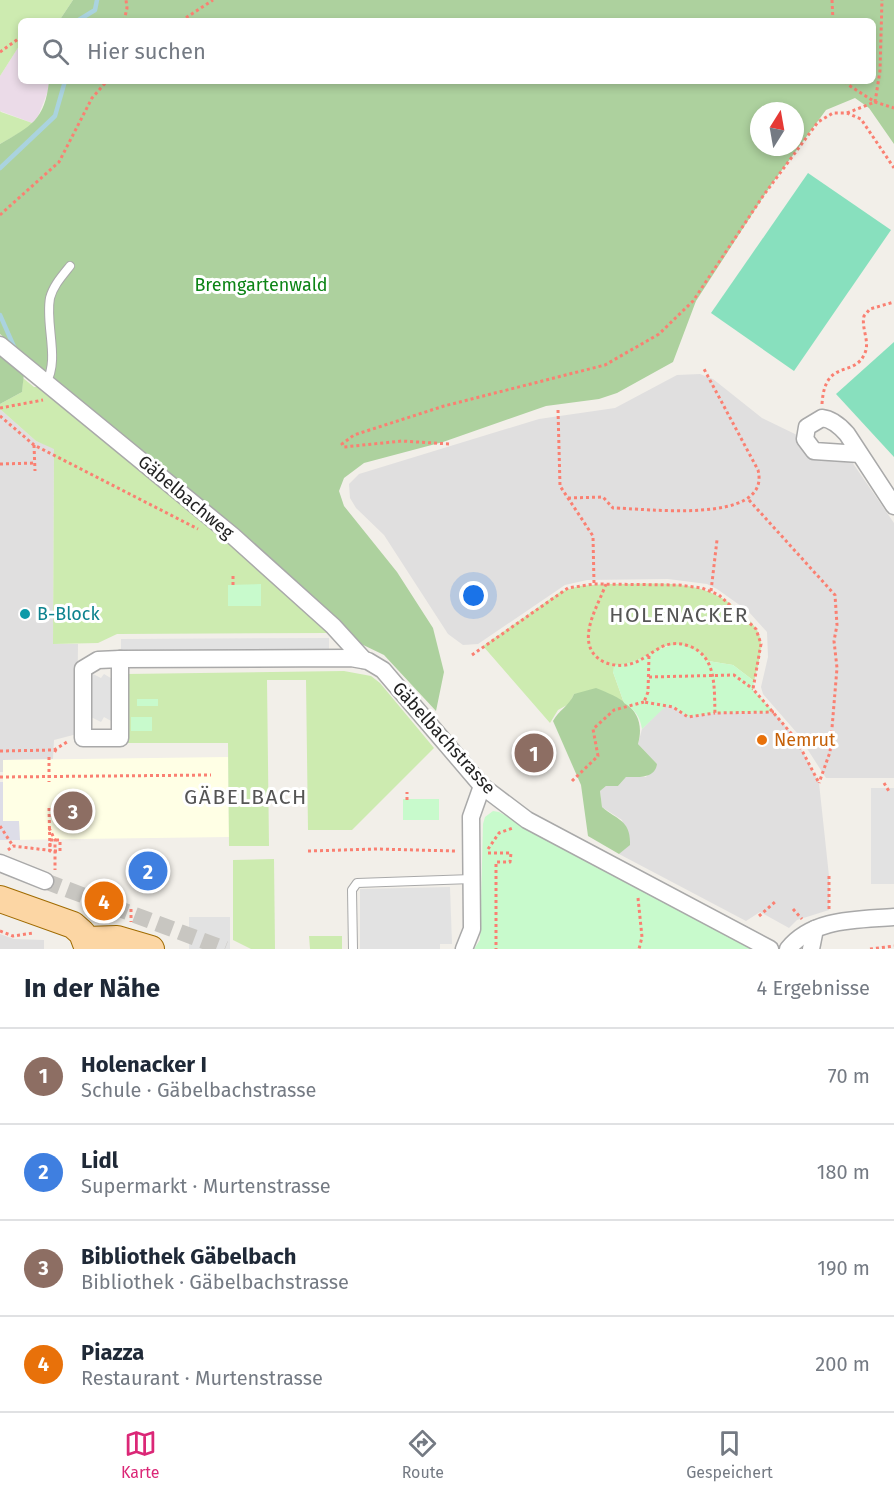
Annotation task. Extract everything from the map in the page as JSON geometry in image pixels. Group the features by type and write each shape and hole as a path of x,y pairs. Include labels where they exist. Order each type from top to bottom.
{"main road":[{"path":"0,899 69,923 81,931 87,945 117,939 151,949"}],"street":[{"name":"Gäbelbachweg","path":"0,345 208,516 333,626 364,660"},
{"path":"860,454 820,453 809,447 805,435 807,427 814,420 822,418 841,427 860,454 894,506"},
{"path":"120,659 120,738 83,738 83,669 98,660 120,659 364,660"},
{"name":"Gäbelbachstrasse","path":"364,660 383,670 482,786 527,820 770,949"},
{"path":"464,949 472,929 471,817 482,786"},
{"path":"0,863 45,881"},
{"path":"788,949 809,925 894,917"},
{"path":"809,925 811,949"}],"lane":[{"path":"46,383 51,369 51,297 70,266"},
{"path":"353,949 352,890 357,883 472,879"}],"path":[{"path":"124,18 126,0"},
{"path":"185,18 213,0"},
{"path":"832,0 833,18"},
{"path":"875,102 880,70 882,0"},
{"path":"0,52 18,39"},
{"path":"0,215 59,162 92,98 104,84"},
{"path":"847,84 875,102 894,108"},
{"path":"449,444 402,441 344,447 342,444 354,435 444,406 605,366 659,334 693,301 764,196 819,122 833,113 847,113 875,102"},
{"path":"847,113 861,119 894,168"},
{"path":"822,418 823,392 831,376 858,363 865,353 864,316 870,309 894,302"},
{"path":"568,498 603,497 613,508 689,512 749,499 759,487 761,480 758,470 704,369"},
{"path":"0,408 62,396"},
{"path":"558,410 560,486 593,536 594,584"},
{"path":"0,416 34,445 198,530 208,516"},
{"path":"34,445 35,471"},
{"path":"0,464 35,463"},
{"path":"649,677 734,675 753,689 796,739 819,783 830,752 837,668 834,641 837,625 835,596 749,499"},
{"path":"711,591 717,540"},
{"path":"233,576 233,585"},
{"path":"472,655 560,592 594,584 679,585 711,591 728,601 750,621 761,644 753,689"},
{"path":"606,584 589,630 588,642 592,653 602,661 614,665 628,665 668,645 691,646 708,661 713,676 715,713"},
{"path":"644,702 648,693 649,656"},
{"path":"572,780 598,756 593,729 614,710 644,702 673,707 688,717 715,713 774,712"},
{"path":"0,751 54,750 69,742"},
{"path":"54,750 58,752"},
{"path":"49,758 49,782"},
{"path":"0,777 211,776"},
{"path":"884,783 890,793"},
{"path":"407,792 407,800"},
{"path":"49,808 50,851"},
{"path":"0,826 13,846 60,851 60,840 50,840"},
{"path":"49,828 55,840 55,851"},
{"path":"496,949 496,862 510,862 510,853 487,854 492,839 499,833 520,828"},
{"path":"309,851 377,849 455,851"},
{"path":"829,876 829,911"},
{"path":"638,890 642,937 639,949"},
{"path":"759,916 775,902"},
{"path":"793,909 809,925"},
{"path":"0,931 13,936 33,933"},
{"path":"870,949 894,946"}],"shaded area":[{"path":"18,48 18,84 49,84 35,124 0,111 0,76"},
{"path":"700,374 713,379 762,418 797,435 811,457 852,462 894,523 894,778 826,778 797,733 763,694 761,687 768,657 767,632 748,611 717,589 707,584 668,579 587,580 565,585 478,644 463,645 448,634 384,535 356,508 350,498 349,484 359,474 539,419 615,408 677,375"},
{"path":"0,409 36,441 54,448 53,644 78,644 77,734 54,740 53,759 3,760 3,772 0,772"},
{"path":"329,638 329,650 121,651 121,639"},
{"path":"91,673 101,678 104,674 114,680 113,722 104,717 101,722 91,717"},
{"path":"666,705 688,717 715,713 774,712 796,739 819,783 829,876 829,910 797,920 789,928 760,912 746,921 619,854 629,845 622,820 602,807 600,791 606,786 618,786 626,777 646,777 657,764 638,744 642,729"},
{"path":"228,757 229,837 3,840 3,760"},
{"path":"0,782 3,782 3,821 19,821 20,840 0,840"},
{"path":"871,788 894,788 894,884 871,884"},
{"path":"450,887 452,944 440,944 440,949 360,949 360,889"},
{"path":"189,917 230,917 230,949 189,949"},
{"path":"0,934 14,939 44,940 44,949 0,949"}],"green space":[{"path":"0,0 73,0 61,18 18,18 18,48 0,76"},
{"name":"Bremgartenwald","path":"73,0 894,0 894,144 869,108 855,98 826,110 804,140 804,102 750,102 750,156 792,156 696,301 673,362 617,393 599,399 546,406 443,442 364,463 344,478 339,491 344,506 397,572 433,628 444,672 436,711 384,655 357,642 239,532 0,334 0,144 35,120 44,105 49,84 876,84 876,18 61,18"},
{"path":"1,112 35,124 0,144"},
{"path":"808,173 891,230 794,371 711,313"},
{"path":"894,342 894,457 836,394"},
{"path":"0,356 24,373 22,392 0,404"},
{"path":"23,378 34,387 44,387 209,523 327,627 327,633 117,634 98,643 53,644 54,449 36,441 0,409 0,404 22,392"},
{"path":"261,584 261,606 228,606 228,585"},
{"path":"661,584 695,587 727,601 749,620 759,635 761,644 754,681 733,665 708,661 700,652 668,645 613,672 624,703 603,691 574,694 569,704 558,710 550,723 483,646 560,592 579,586"},
{"path":"680,644 700,652 708,661 733,665 754,681 753,690 774,712 715,713 688,717 673,707 666,706 642,729 636,714 624,703 613,672 614,665 631,662 671,645"},
{"path":"344,671 371,676 380,683 434,748 352,830 308,830 306,680 267,680 269,846 229,846 228,743 127,743 126,674"},
{"path":"596,688 616,697 631,708 639,723 638,744 657,764 656,769 649,775 626,777 618,786 606,786 600,791 602,807 626,825 628,830 630,845 619,854 588,836 581,785 553,721 574,694"},
{"path":"137,699 158,699 158,706 137,706"},
{"path":"131,717 152,717 152,731 131,731"},
{"path":"403,799 439,799 439,820 403,820"},
{"path":"493,811 499,812 755,949 474,949 480,940 483,824 485,817"},
{"path":"274,859 275,949 251,949 233,940 233,860"},
{"path":"309,936 342,936 342,949 310,949"}],"waterway":[{"name":"GÄBELBACH","path":"82,18 95,10 97,0"},
{"name":"GÄBELBACH","path":"0,168 55,116 64,84"},
{"path":"0,315 15,349"}],"tunnel":[{"path":"45,881 225,949"}],"place":[{"name":"B-Block","path":"25,614"},
{"name":"Nemrut","path":"762,740"},
{"name":"Holenacker I","path":"534,753"},
{"name":"Bibliothek Gäbelbach","path":"73,811"},
{"name":"Lidl","path":"148,871"},
{"name":"Piazza","path":"104,901"}],"district":[{"name":"HOLENACKER","path":"679,615"},
{"name":"GÄBELBACH","path":"246,797"}]}
